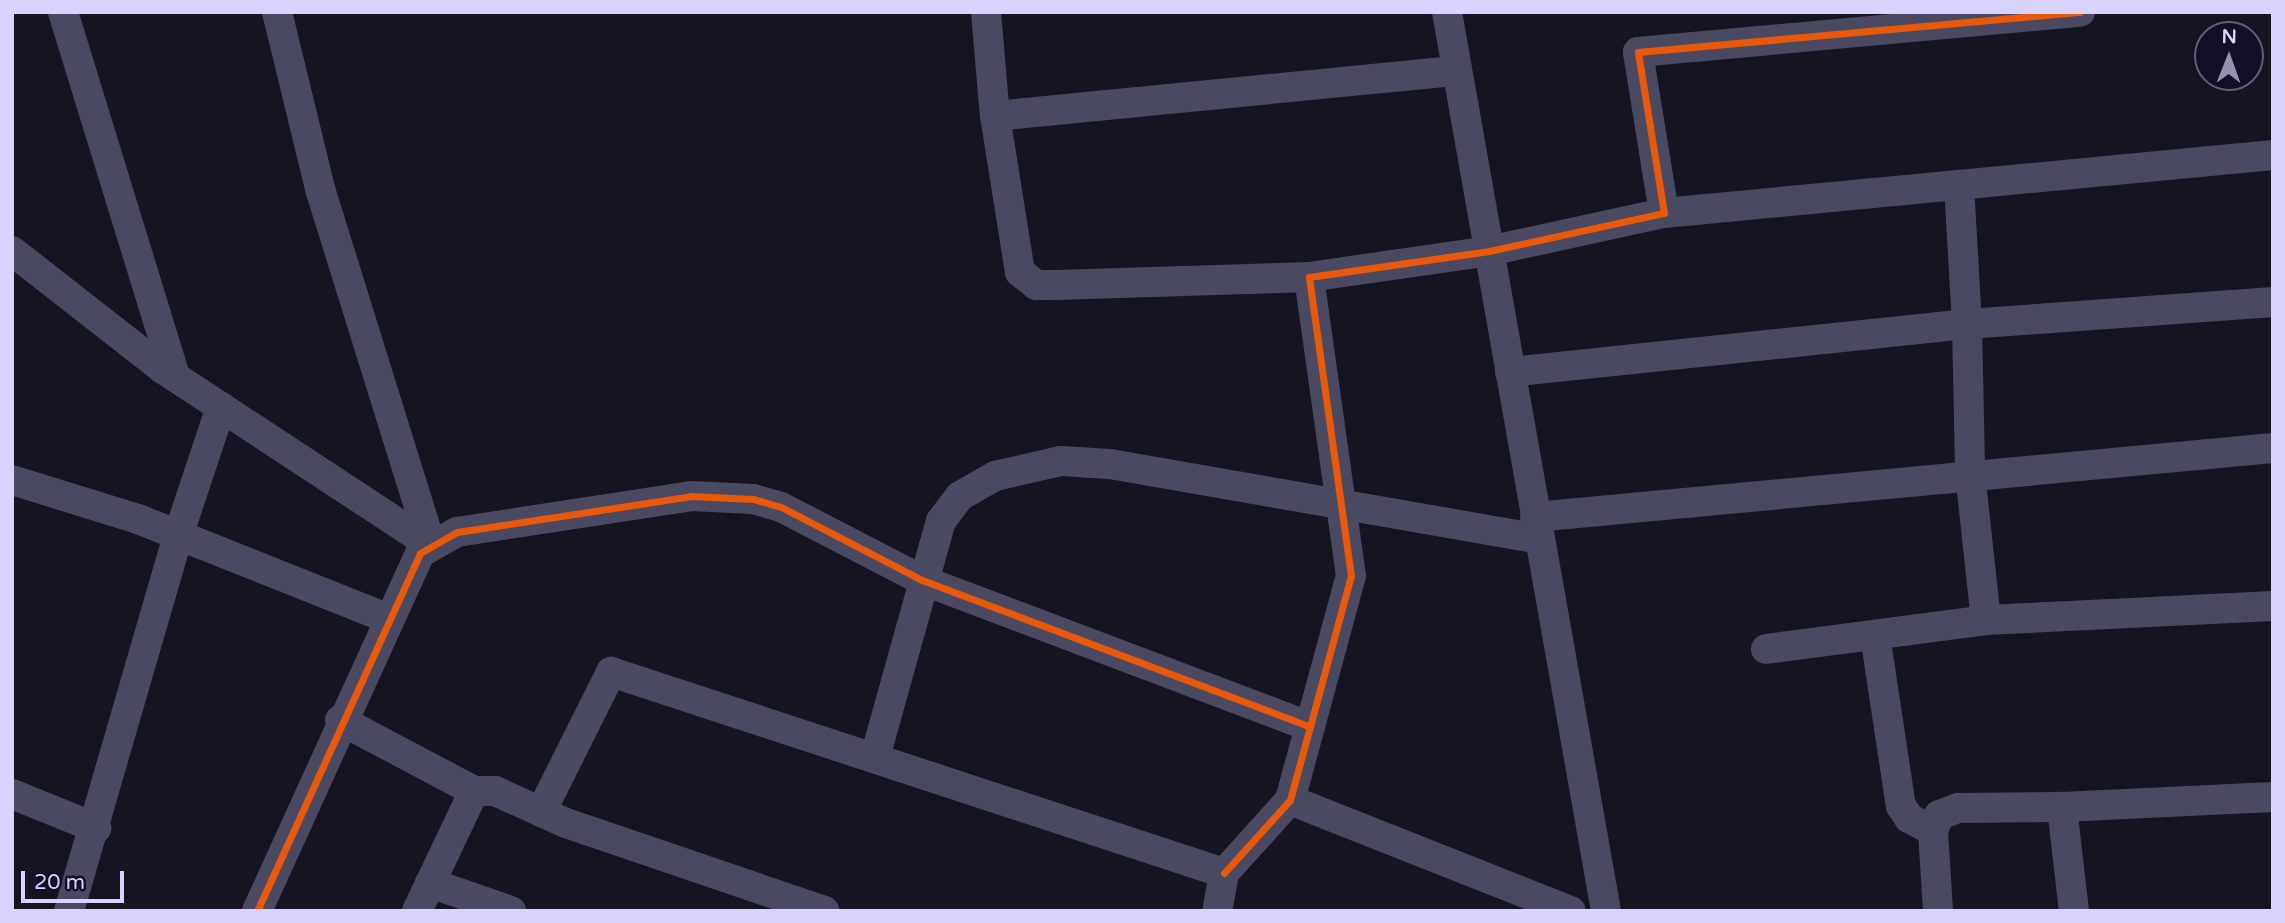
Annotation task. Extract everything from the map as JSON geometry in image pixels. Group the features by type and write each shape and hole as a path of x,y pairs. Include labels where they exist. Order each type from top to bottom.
{"street":[{"path":"63,12 175,376"},
{"path":"277,12 321,192 431,545"},
{"path":"986,12 995,116 1014,254 1020,272 1036,285 1309,277 1489,251 1664,213 2273,155"},
{"path":"1447,12 1606,911"},
{"path":"1664,213 1638,52 1967,18 2080,12"},
{"path":"995,116 1457,71"},
{"path":"1959,185 1967,324 1970,473 1986,620"},
{"path":"12,251 175,376 431,545"},
{"path":"1217,911 1224,873 1290,800 1351,576 1309,277"},
{"path":"1510,372 1967,324 2273,302"},
{"path":"69,911 96,828 178,536 221,407"},
{"path":"875,757 922,580 941,521 960,496 995,476 1061,461 1110,464 1340,502 1537,528 1970,473 2273,448"},
{"path":"12,480 138,519 389,619"},
{"path":"257,911 340,720 420,553 457,531 691,496 718,496 781,507 922,580 1310,727"},
{"path":"1766,649 1986,620 2273,606"},
{"path":"1875,635 1901,806 1909,818 1933,831"},
{"path":"541,811 611,672 1224,873"},
{"path":"340,720 474,791 495,791 541,811 824,911"},
{"path":"417,911 474,791"},
{"path":"12,794 96,828"},
{"path":"1938,911 1933,831 1939,815 1958,808 2062,807 2273,797"},
{"path":"1290,800 1571,911"},
{"path":"2062,807 2074,911"},
{"path":"430,883 510,911"}],"cycle path":[{"path":"1224,873 1290,800 1351,576 1309,277 1489,251 1664,213 1638,52 2080,12"},
{"path":"257,911 420,553 457,532 691,496 753,499 781,507 922,580 1310,727"}]}
